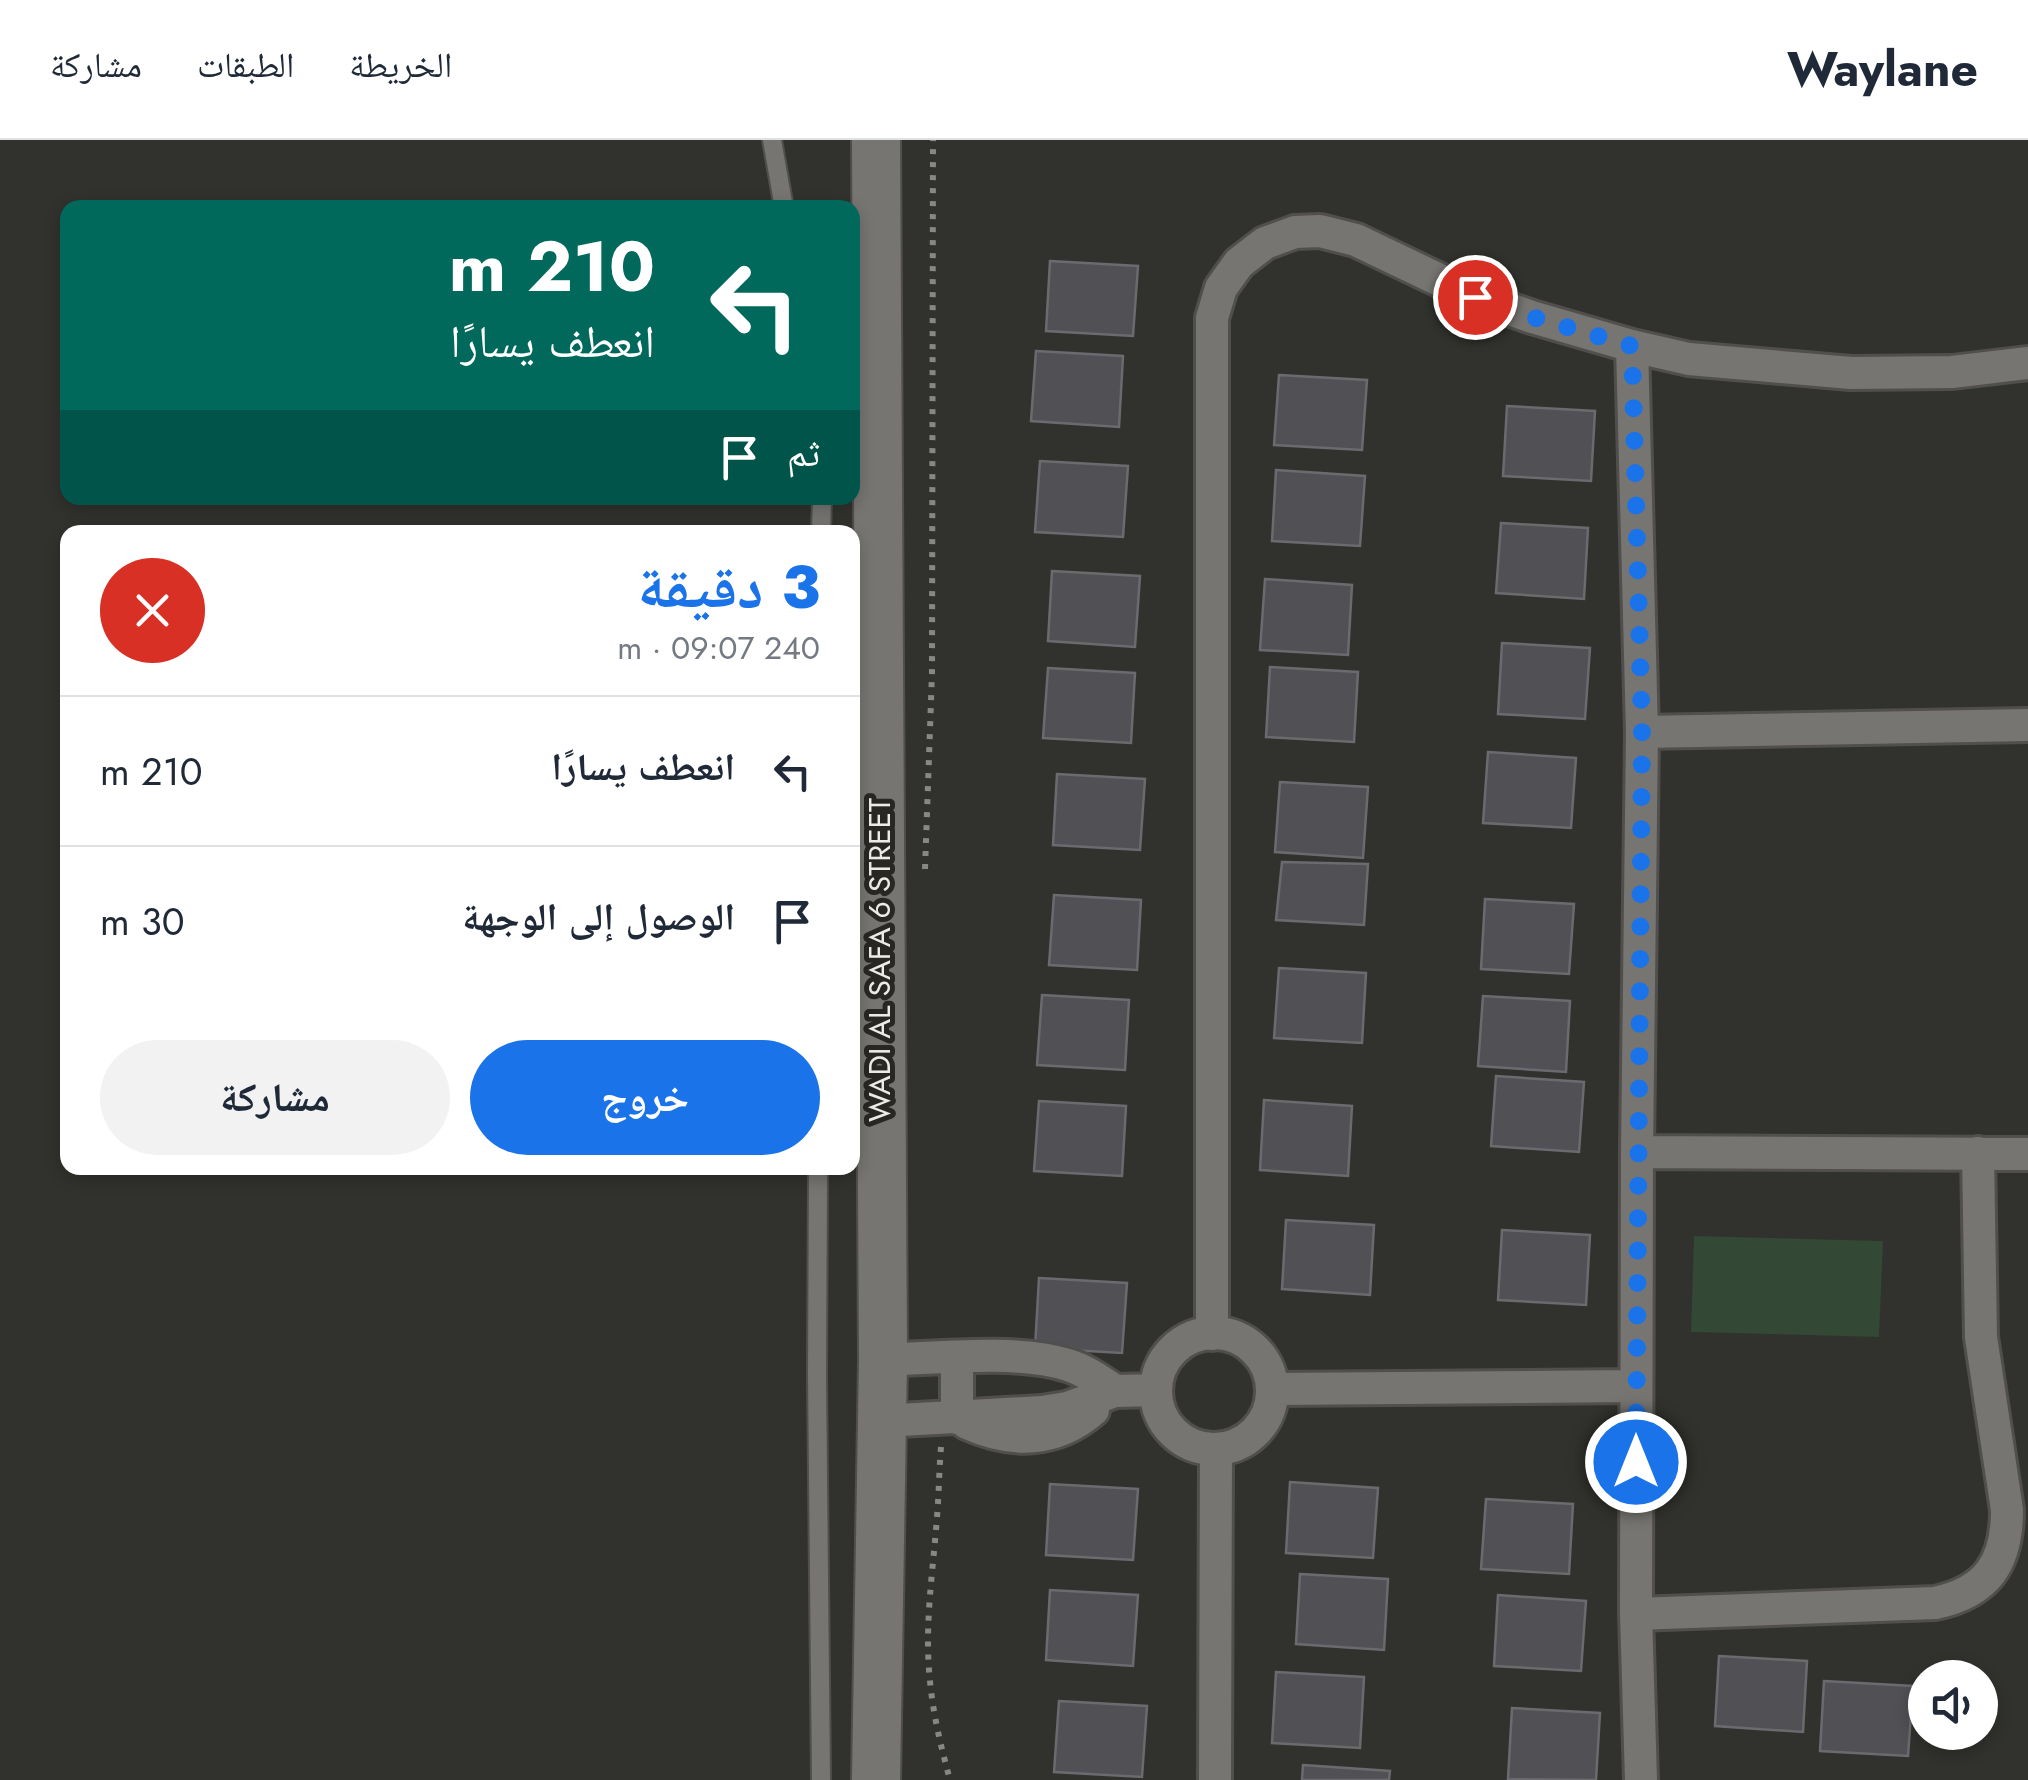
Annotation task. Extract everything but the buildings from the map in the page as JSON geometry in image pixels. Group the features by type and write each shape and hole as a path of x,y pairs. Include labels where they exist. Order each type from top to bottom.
{"main road":[{"name":"WADI AL SAFA 6 STREET","path":"876,140 882,1360 876,1780"}],"street":[{"path":"1212,1334 1212,318 1220,288 1240,263 1265,243 1295,232 1320,231 1356,240 1475,297 1532,317 1689,359 1851,373 1952,372 2028,363"},
{"path":"1632,346 1642,732 1636,1386 1641,1780"},
{"path":"1642,732 2028,725"},
{"path":"1637,1152 2028,1154"},
{"path":"1636,1614 1934,1603 1956,1598 1979,1584 1997,1563 2007,1537 2007,1510 1981,1338 1978,1152"},
{"path":"1212,1334 1227,1335 1254,1348 1270,1374 1273,1389 1269,1411 1257,1431 1238,1444 1216,1450 1197,1447 1167,1426 1156,1390 1160,1373 1179,1345 1212,1334"},
{"path":"950,1418 957,1357"},
{"path":"882,1360 1046,1359 1094,1376 1116,1391"},
{"path":"1273,1389 1636,1386"},
{"path":"882,1421 1068,1408 1116,1391 1156,1390"},
{"path":"1215,1780 1216,1450"}],"lane":[{"path":"772,140 783,200"},
{"path":"818,1175 820,1780"}],"path":[{"path":"925,872 932,672 933,140"},
{"path":"950,1418 929,1595 928,1636 938,1735 950,1780"}],"green space":[{"path":"1694,1236 1883,1241 1879,1337 1691,1332"}],"route":[{"path":"1475,297 1632,346 1642,732 1636,1462"}]}
